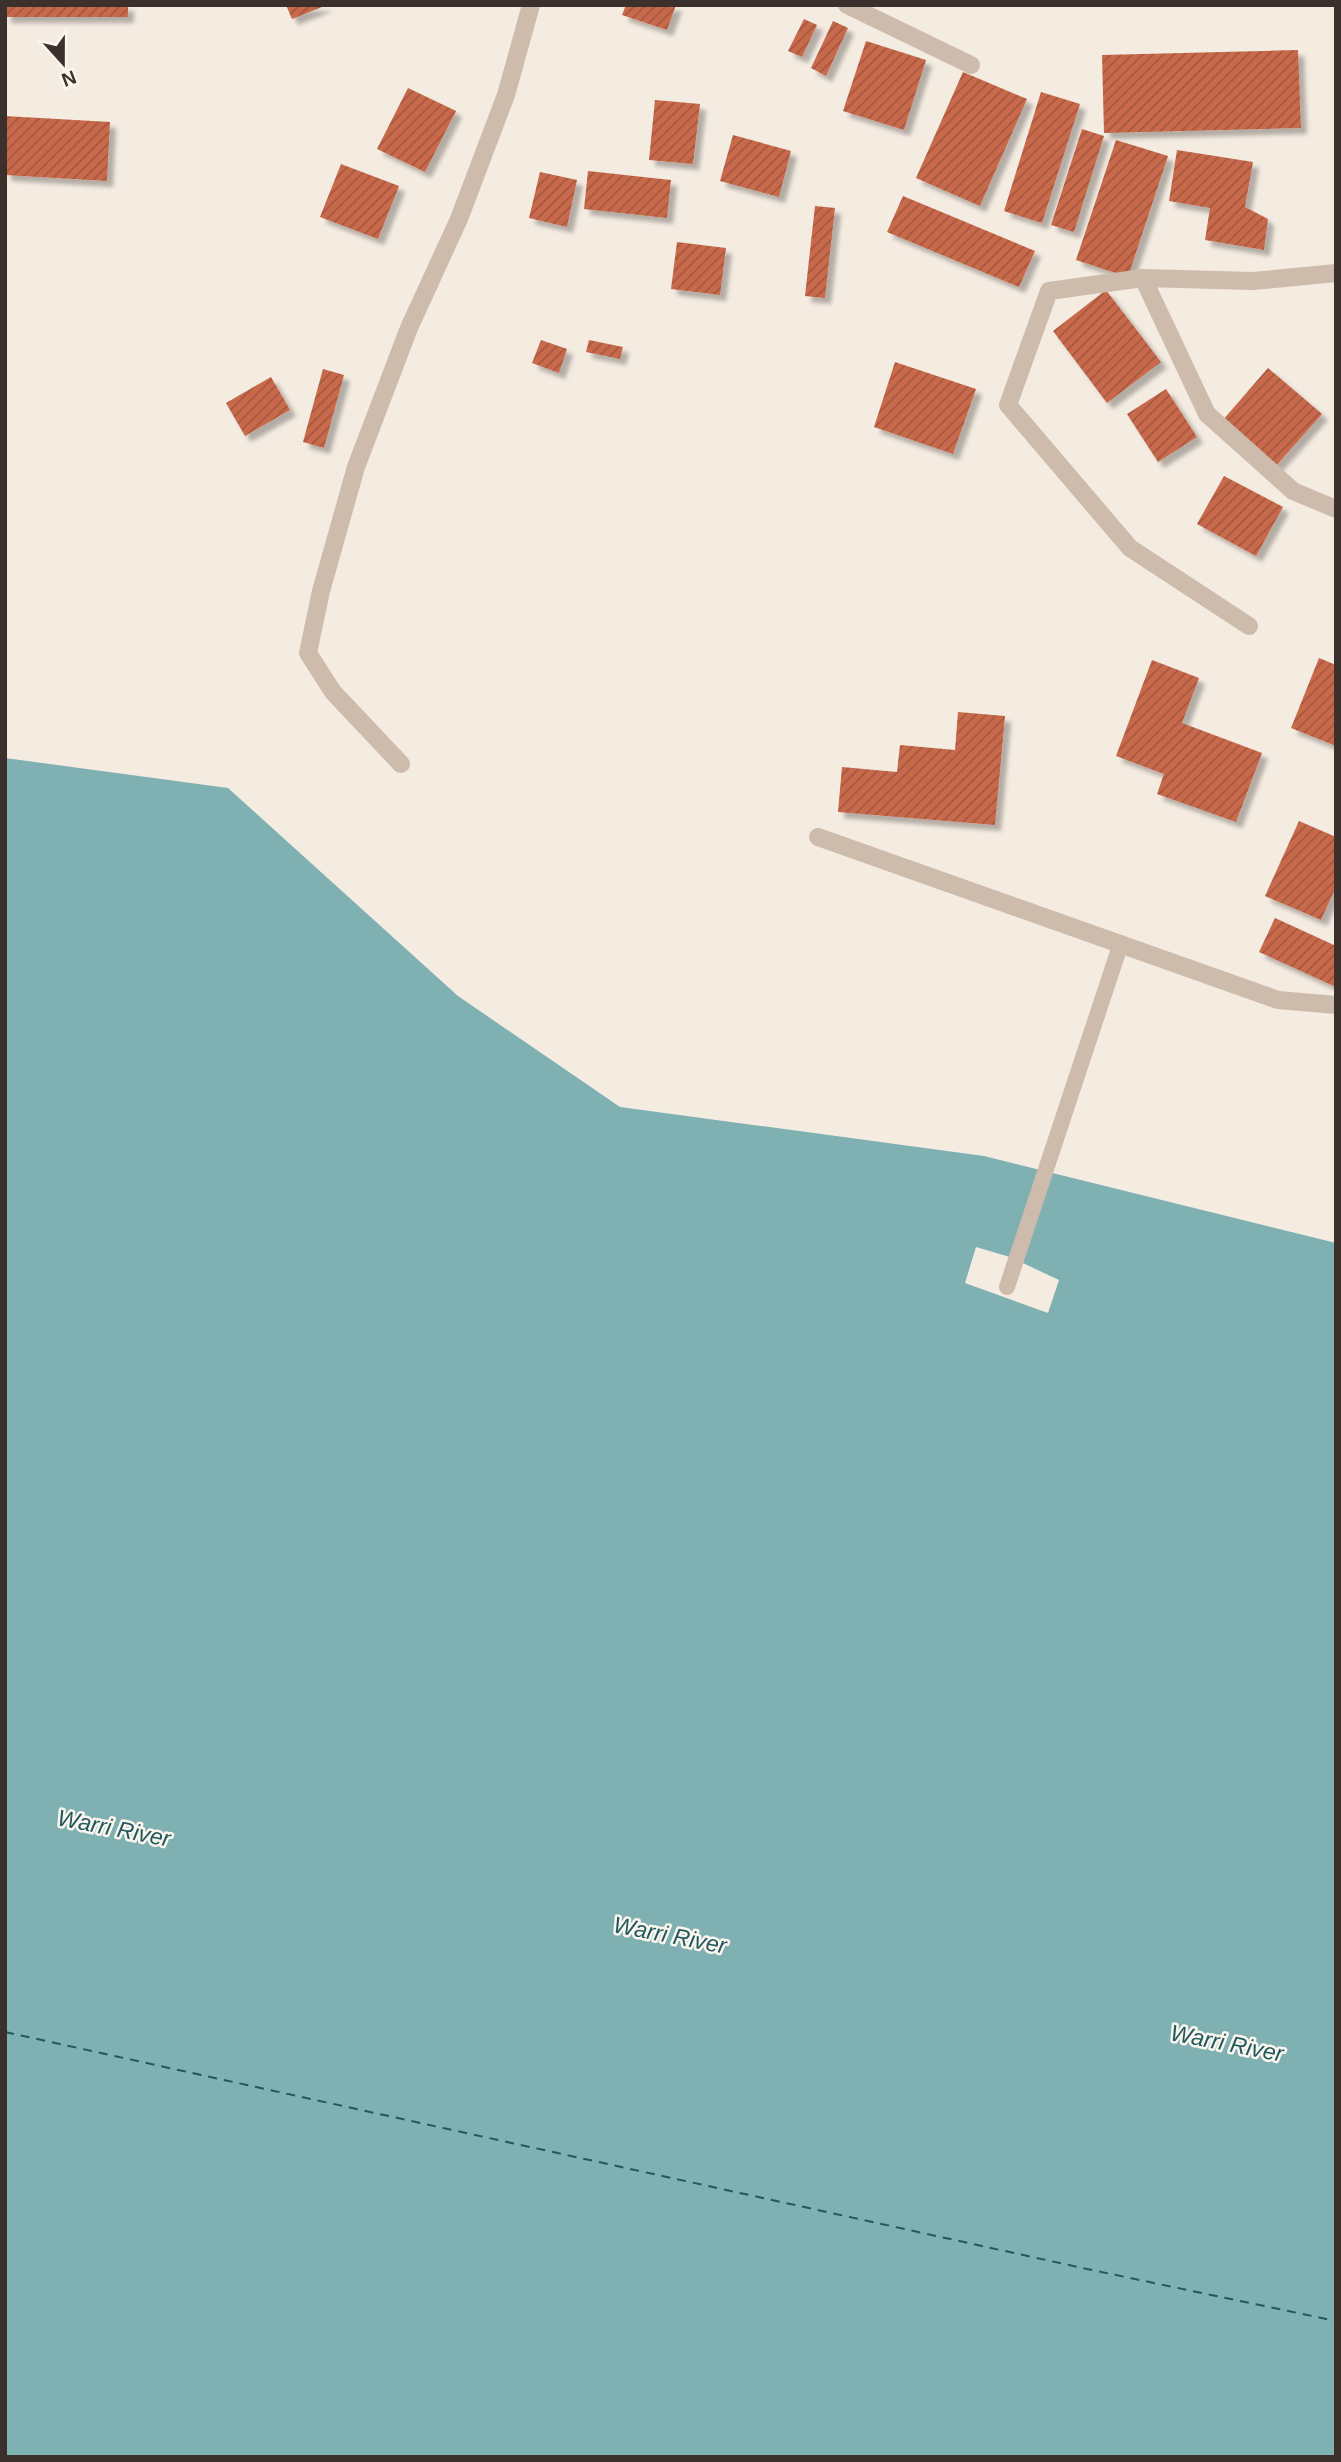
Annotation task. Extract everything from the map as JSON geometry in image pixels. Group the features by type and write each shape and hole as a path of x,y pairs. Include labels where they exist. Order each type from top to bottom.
{"street":[{"path":"401,764 333,692 308,653 321,590 356,467 409,328 469,194 506,94 531,5"},
{"path":"847,5 971,65"},
{"path":"1249,626 1130,548 1008,405 1049,291 1143,278 1253,281 1336,273"},
{"path":"1143,278 1208,414 1293,491 1336,509"},
{"path":"818,837 1278,1000 1336,1005"}],"lane":[{"path":"1007,1287 1121,943"}],"water":[{"name":"Warri River","path":"5,758 228,788 458,996 620,1107 984,1156 1336,1243 1336,2457 5,2457"}],"pier":[{"path":"976,1247 1010,1257 1059,1280 1048,1313 965,1283"}],"building":[{"path":"5,5 128,5 128,17 5,17"},
{"path":"286,5 327,5 292,19"},
{"path":"626,5 676,5 667,30 622,15"},
{"path":"804,19 817,25 802,57 788,51"},
{"path":"833,21 848,28 826,76 811,68"},
{"path":"866,41 926,60 904,130 843,111"},
{"path":"1298,50 1301,128 1104,133 1102,55"},
{"path":"963,72 1027,99 980,206 916,178"},
{"path":"408,88 456,111 425,172 377,149"},
{"path":"1041,92 1080,104 1042,223 1004,211"},
{"path":"655,100 700,104 693,164 649,160"},
{"path":"5,116 110,122 107,181 5,175"},
{"path":"1082,129 1104,136 1074,232 1051,225"},
{"path":"733,135 791,151 779,197 720,181"},
{"path":"1116,140 1168,156 1128,277 1076,260"},
{"path":"1177,150 1253,162 1245,207 1268,219 1264,250 1205,240 1210,208 1169,201"},
{"path":"341,164 399,186 378,239 320,217"},
{"path":"588,171 671,180 667,218 584,209"},
{"path":"540,172 577,180 567,227 529,218"},
{"path":"903,196 1035,251 1019,287 887,232"},
{"path":"815,206 835,208 825,298 805,296"},
{"path":"677,242 726,248 720,295 671,289"},
{"path":"1106,290 1161,362 1107,403 1053,331"},
{"path":"541,340 567,349 559,373 532,363"},
{"path":"589,340 623,347 620,359 586,352"},
{"path":"895,362 976,389 953,454 874,427"},
{"path":"1268,368 1322,414 1275,467 1222,421"},
{"path":"323,369 344,375 324,448 303,442"},
{"path":"271,377 290,410 245,436 226,403"},
{"path":"1166,389 1197,437 1158,462 1127,414"},
{"path":"1224,476 1283,507 1256,556 1197,524"},
{"path":"1319,658 1336,665 1336,746 1291,728"},
{"path":"1152,660 1199,678 1182,723 1262,753 1236,822 1157,794 1164,774 1116,756"},
{"path":"958,712 1005,716 995,825 838,812 842,767 897,772 900,745 955,750"},
{"path":"1299,821 1336,837 1336,887 1321,920 1265,896"},
{"path":"1275,918 1336,946 1336,987 1259,952"}],"ferry route":[{"path":"5,2032 1336,2321"}]}
